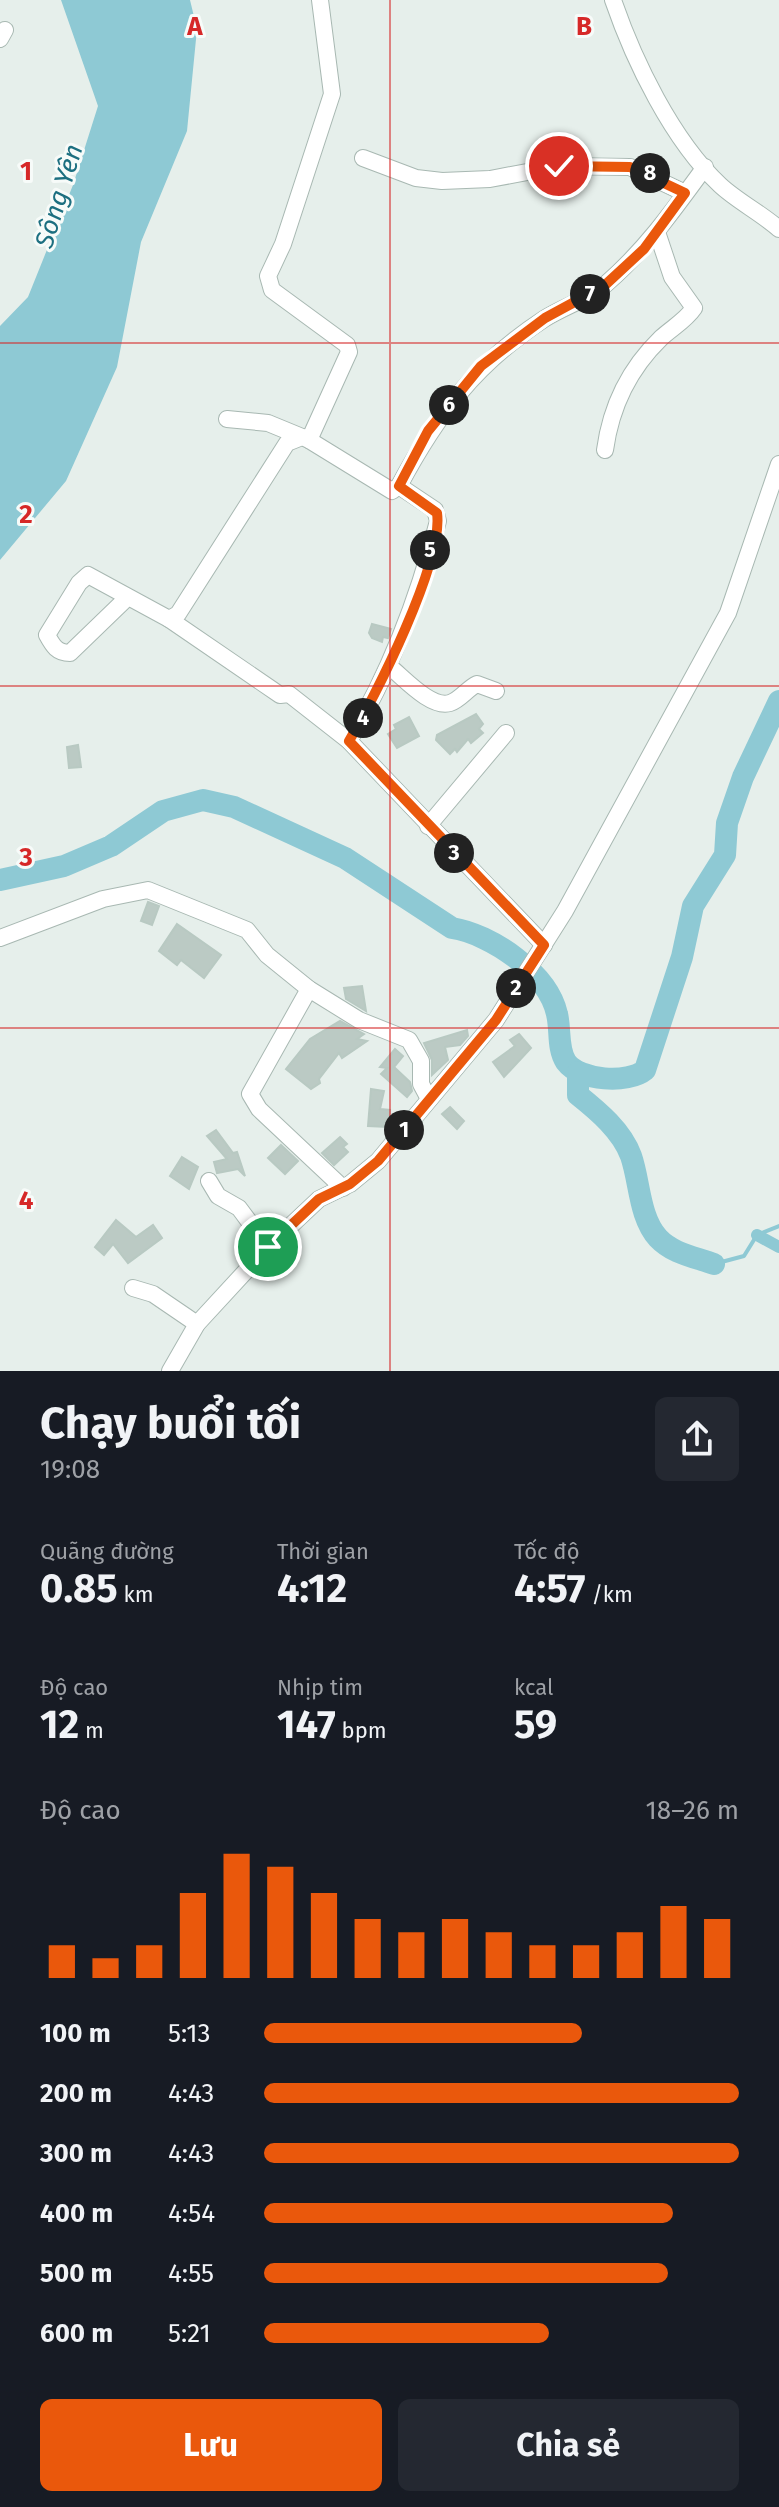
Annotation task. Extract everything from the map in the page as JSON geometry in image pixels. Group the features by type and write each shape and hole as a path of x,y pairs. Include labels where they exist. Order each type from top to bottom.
{"street":[{"path":"169,619 178,614 287,443 305,438 349,352 347,345 272,290 268,276 283,244 332,94 320,0"},
{"path":"613,0 631,51 686,143 721,186 754,207 779,229"},
{"path":"363,158 416,178 442,181 490,179 559,166 630,167 685,193"},
{"path":"227,419 268,423 305,438 392,491 399,486 428,431 481,366 545,318 604,286 657,232 705,167"},
{"path":"605,450 610,419 631,375 649,351 694,308 672,277 657,232"},
{"path":"170,1371 197,1324 268,1247 319,1199 343,1188 378,1161 496,1020 541,950 728,613 779,464"},
{"path":"349,741 390,667 423,575 438,521 431,507 399,486"},
{"path":"128,597 70,653 62,653 53,646 47,635 79,583 88,575 169,619 280,695 289,694 349,741 541,950"},
{"path":"390,667 430,698 443,703 455,701 477,684 496,691"},
{"path":"428,826 506,733"},
{"path":"0,938 103,899 148,890 247,930 267,955 309,989 359,1020 409,1040 421,1061 421,1084 429,1099"},
{"path":"309,989 250,1094 259,1109 343,1188"},
{"path":"209,1181 218,1196 239,1208 268,1247"},
{"path":"133,1288 153,1294 197,1324"}],"water":[{"path":"61,0 190,0 197,29 187,131 141,242 117,367 66,481 0,560 0,326 28,297 73,185 98,106"}],"building":[{"path":"372,624 391,629 388,638 383,637 382,642 372,638 369,633"},
{"path":"476,714 483,724 479,729 483,733 471,743 468,739 457,752 455,749 450,754 436,740 437,735"},
{"path":"409,717 419,736 397,748 388,734 396,729 394,725"},
{"path":"78,745 81,767 69,768 67,747"},
{"path":"148,902 159,906 152,925 141,921"},
{"path":"177,924 221,955 204,978 181,960 177,965 159,951"},
{"path":"362,986 366,1011 346,999 344,988"},
{"path":"340,1021 364,1034 357,1039 367,1041 342,1058 339,1053 319,1079 320,1083 311,1089 286,1069 310,1039"},
{"path":"467,1030 468,1036 460,1045 445,1047 448,1060 432,1075 432,1060 424,1043"},
{"path":"519,1034 531,1048 504,1077 493,1062 515,1046 510,1040"},
{"path":"395,1049 403,1056 394,1067 410,1082 412,1091 407,1097 381,1074 387,1068 380,1067"},
{"path":"371,1089 384,1091 380,1109 390,1110 388,1127 368,1126"},
{"path":"450,1107 464,1121 457,1129 442,1114"},
{"path":"216,1130 233,1153 237,1152 245,1176 238,1169 217,1173 214,1162 227,1159 207,1136"},
{"path":"340,1137 347,1144 343,1147 348,1152 334,1165 322,1153"},
{"path":"281,1145 298,1161 285,1174 268,1158"},
{"path":"182,1157 198,1167 189,1189 170,1176"},
{"path":"116,1220 136,1237 153,1225 162,1238 128,1263 113,1244 104,1255 95,1247"}],"waterway":[{"path":"0,880 64,866 111,846 163,811 203,800 234,807 345,858 452,928 484,938 500,947 530,970 552,999 561,1051 566,1062 593,1077 627,1077 645,1070 682,957 693,906 725,855 727,823 743,777 779,701"},
{"path":"578,1072 578,1095 609,1122 627,1147 643,1210 652,1230 670,1248 714,1264"},
{"path":"714,1264 744,1256 757,1235 779,1226"},
{"path":"757,1235 779,1247"}],"route":[{"path":"268,1247 319,1199 350,1184 378,1161 496,1020 544,945 349,741 390,667 438,521 437,513 431,507 399,486 428,431 481,366 545,318 604,286 644,249 685,193 645,171 630,167 559,166"}],"water label":[{"name":"Sông Yên","path":"59,196"}]}
